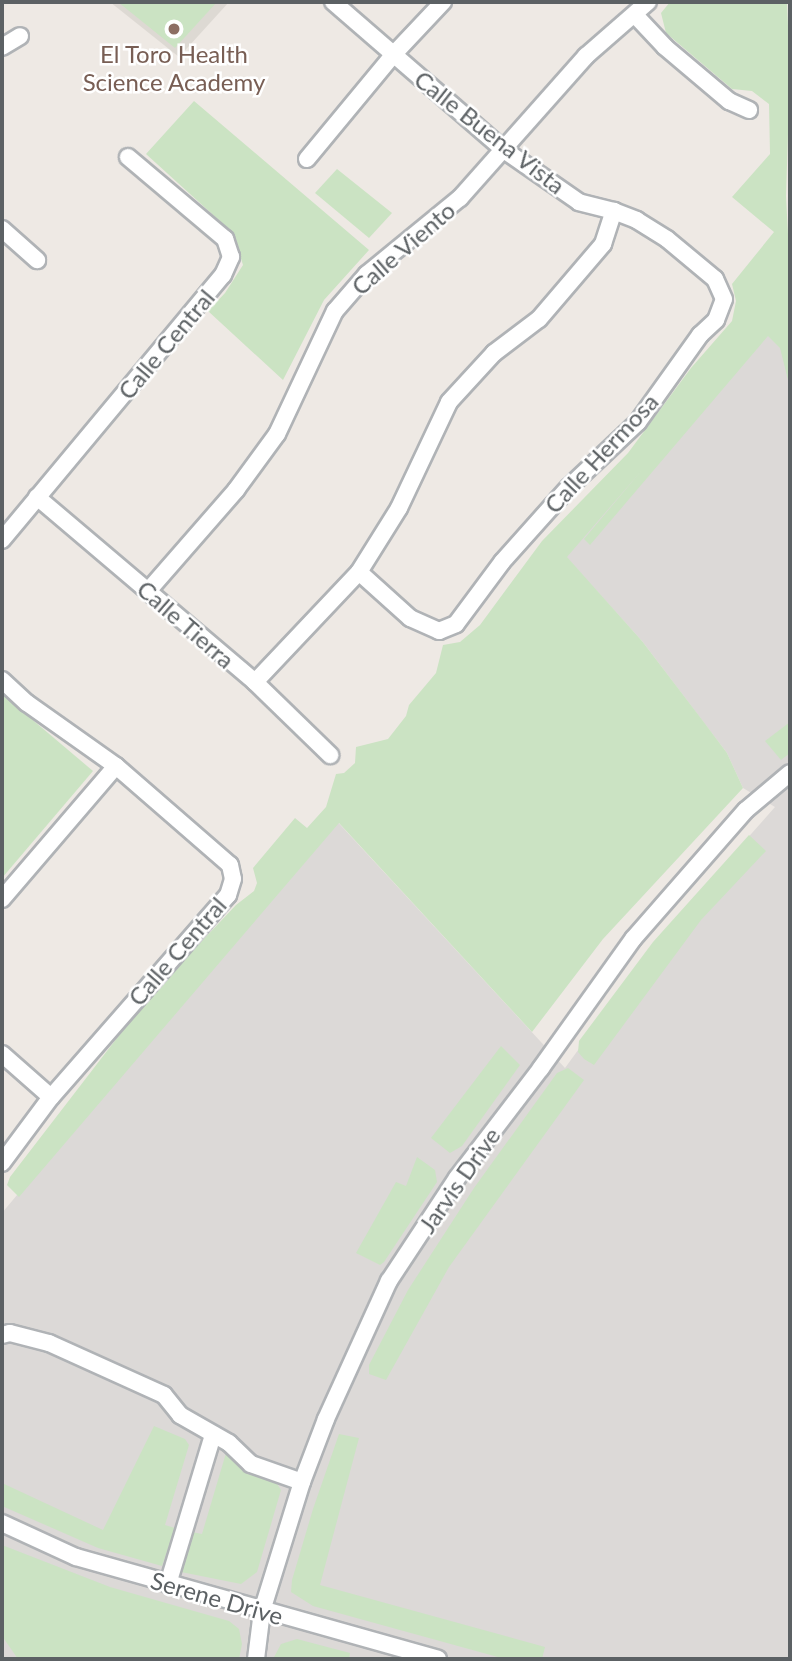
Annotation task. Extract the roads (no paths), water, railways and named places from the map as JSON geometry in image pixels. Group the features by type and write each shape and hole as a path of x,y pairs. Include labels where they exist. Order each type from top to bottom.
{"street":[{"name":"Calle Buena Vista","path":"333,2 504,150 579,202 614,211"},
{"path":"307,159 393,55 443,2"},
{"name":"Calle Viento","path":"148,591 236,489 277,435 335,311 368,274 460,198 586,56 648,2"},
{"path":"635,15 665,47 729,101 750,110"},
{"path":"2,47 20,36"},
{"name":"Calle Central","path":"2,540 223,275 231,257 225,239 128,157"},
{"path":"255,682 359,572 399,508 449,402 494,353 539,319 603,244 614,211"},
{"name":"Calle Hermosa","path":"359,572 410,618 439,631 456,624 511,552 569,487 638,422 700,335 716,320 724,299 715,279 667,239 637,220 614,211"},
{"path":"2,229 37,260"},
{"name":"Calle Tierra","path":"37,497 255,682 330,755"},
{"name":"Calle Central","path":"2,680 27,703 116,766 230,865 233,879 228,895 51,1097 2,1163"},
{"path":"2,898 116,766"},
{"name":"Jarvis Drive","path":"256,1659 262,1611 302,1482 326,1419 389,1281 457,1178 541,1068 633,939 746,810 790,773"},
{"path":"2,1054 51,1097"},
{"path":"2,1335 10,1333 49,1343 164,1395 180,1415 229,1443 251,1464 302,1482"},
{"path":"168,1584 212,1435"},
{"name":"Serene Drive","path":"2,1523 76,1557 438,1659"}],"place":[{"name":"El Toro Health Science Academy","path":"174,29"}]}
